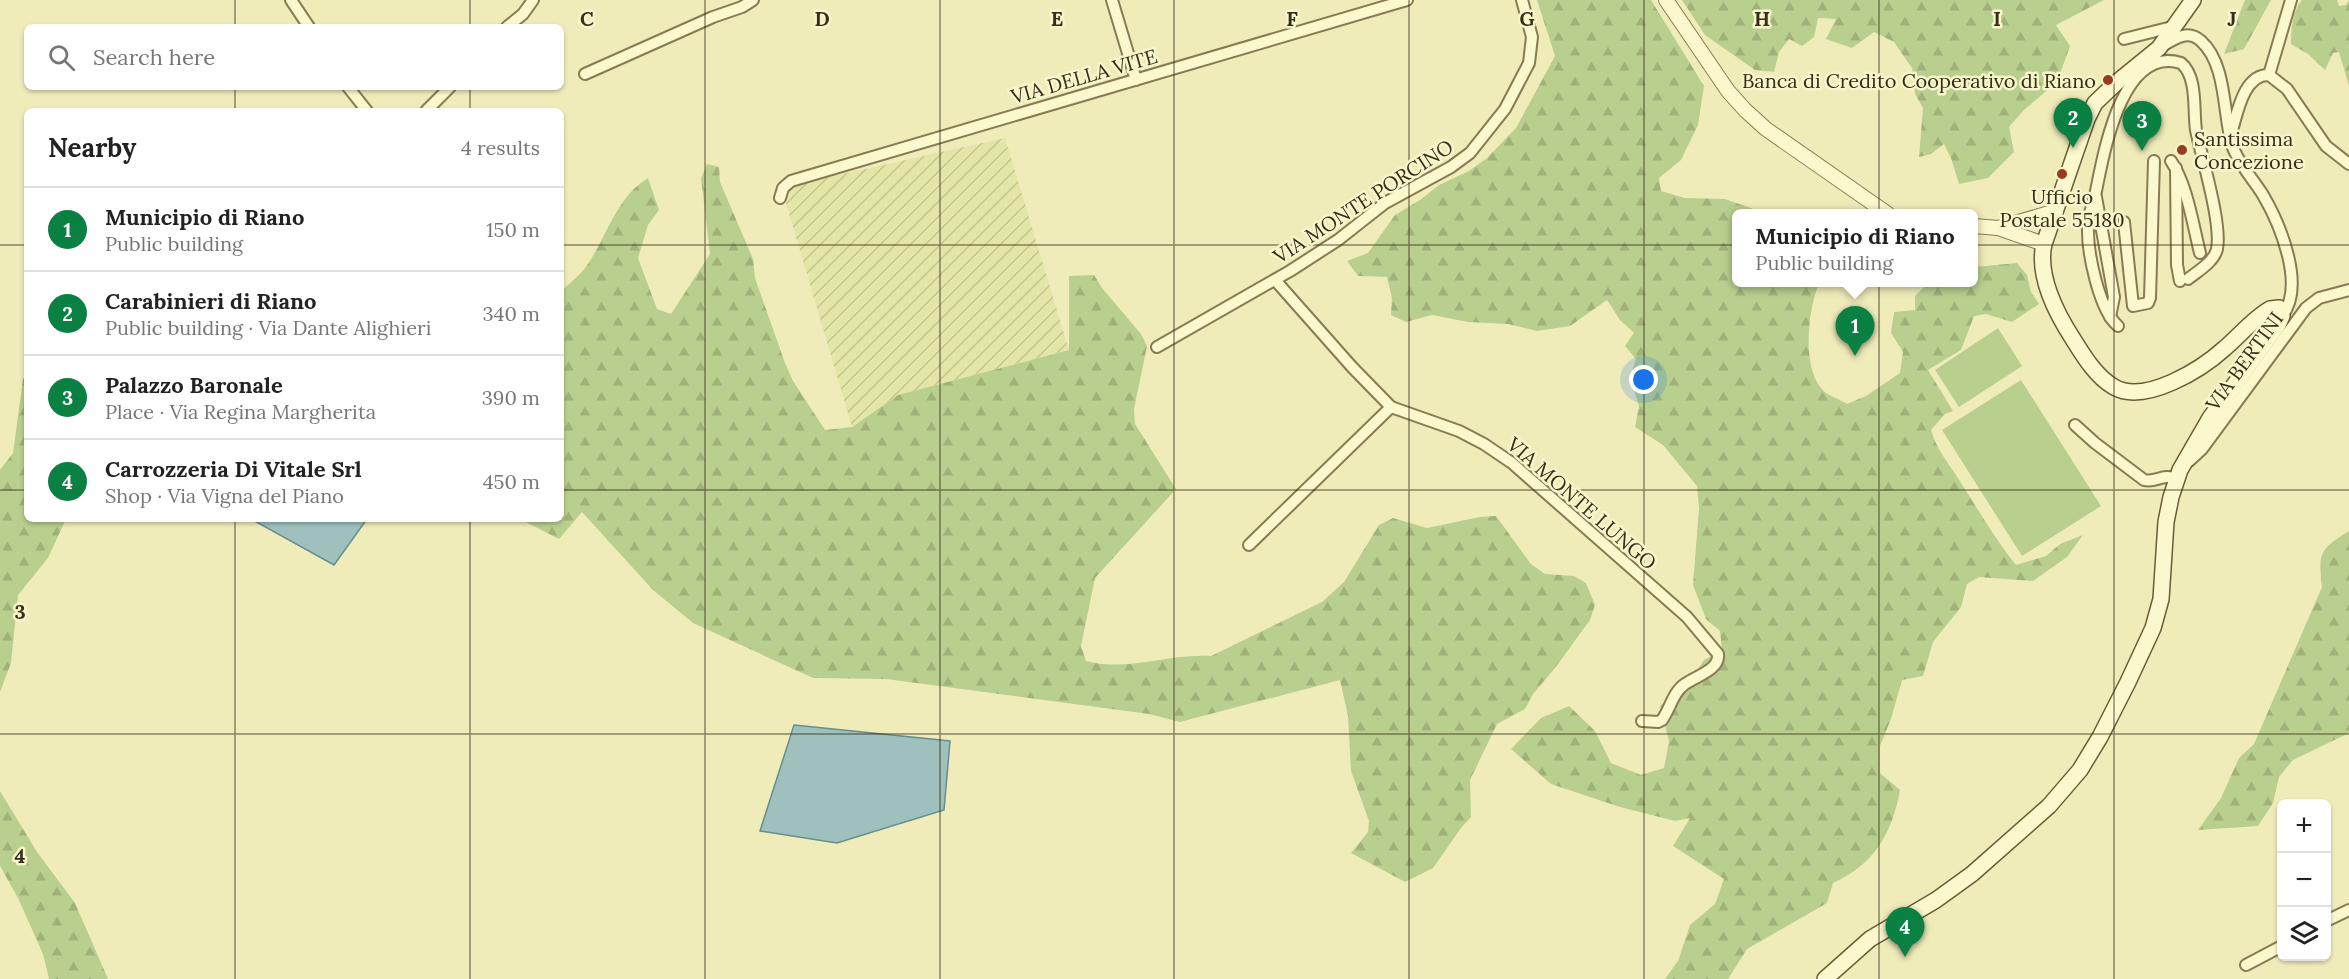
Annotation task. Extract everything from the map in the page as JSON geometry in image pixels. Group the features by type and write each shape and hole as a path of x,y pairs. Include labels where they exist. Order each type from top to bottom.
{"main road":[{"path":"1825,979 1870,939 1936,900 1972,874 2049,806 2073,779 2100,737 2150,637 2160,599 2166,522 2179,474 2210,418 2267,341 2282,316 2279,308 2267,311 2212,359 2171,382 2144,391 2124,391 2103,379 2082,353 2065,327 2046,278 2042,257 2044,244 2094,106 2101,96 2137,72 2159,48 2193,0"}],"street":[{"path":"291,0 307,24"},
{"path":"585,74 713,17 742,7 753,0"},
{"path":"1112,0 1136,80"},
{"name":"VIA DELLA VITE","path":"780,198 783,188 791,182 1407,0"},
{"name":"VIA MONTE PORCINO","path":"1157,346 1275,280 1338,240 1388,201 1451,167 1477,146 1513,97 1529,63 1532,37 1522,0"},
{"path":"1666,0 1728,91 1745,110 1766,129 1882,209"},
{"path":"2269,75 2291,0"},
{"path":"510,24 527,3"},
{"path":"2124,39 2176,26"},
{"path":"2159,48 2178,36 2186,35 2198,38 2206,46 2218,73 2230,137 2241,163 2271,210 2284,242 2291,287 2287,307 2282,316"},
{"path":"2118,326 2110,317 2097,286 2088,219 2111,128 2137,72 2154,64 2173,61 2183,65 2190,77 2196,127 2213,207 2218,244 2214,257 2184,280 2177,265 2174,164 2200,253"},
{"path":"2230,137 2242,100 2250,85 2261,76 2269,75 2287,89 2326,146 2349,165"},
{"path":"350,90 365,108"},
{"path":"429,108 447,90"},
{"path":"2124,222 2133,306 2148,303 2152,253 2154,160"},
{"path":"2096,194 2114,297 2114,307 2110,317"},
{"path":"1998,228 2055,211"},
{"path":"1978,226 1998,228 2044,244"},
{"name":"VIA MONTE LUNGO","path":"1275,280 1352,367 1391,407 1459,431 1484,444 1512,464 1687,618 1718,654 1718,660 1714,666 1678,689 1662,720 1642,721"},
{"name":"VIA BERTINI","path":"2179,474 2202,449 2306,308 2319,298 2349,290"},
{"path":"1249,545 1391,407"},
{"path":"2075,425 2144,480 2151,482 2165,476 2179,474"},
{"path":"2331,919 2349,910"},
{"path":"2246,965 2277,949"}],"green space":[{"path":"1537,0 1651,0 1704,86 1698,125 1681,160 1659,178 1661,191 1685,198 1725,199 1754,209 1732,209 1732,287 1818,287 1810,324 1809,356 1812,371 1826,393 1847,404 1866,396 1900,373 1903,352 1891,333 1894,312 1915,310 1915,296 1924,287 1978,287 1978,267 2017,263 2027,275 2031,292 2039,304 2012,322 1986,314 1974,316 1961,350 1928,370 1953,411 1945,414 1931,430 1944,458 2016,565 2046,556 2060,544 2083,535 2067,557 2033,581 1979,577 1967,584 1961,607 1933,642 1923,676 1902,680 1891,719 1880,746 1880,773 1900,790 1892,820 1879,846 1860,866 1833,883 1827,903 1747,949 1728,979 1665,979 1678,961 1690,925 1715,904 1724,879 1673,846 1690,818 1675,821 1620,807 1551,784 1511,749 1541,718 1569,706 1595,731 1611,763 1641,775 1664,768 1669,741 1660,706 1684,691 1704,660 1722,650 1720,631 1706,619 1693,585 1699,508 1697,486 1663,445 1635,427 1639,406 1630,377 1636,359 1625,346 1634,333 1620,320 1607,300 1570,326 1537,331 1508,324 1468,322 1432,315 1406,322 1391,315 1392,298 1387,277 1358,276 1347,261 1368,253 1395,215 1439,185 1469,171 1487,158 1516,128 1555,56"},
{"path":"1682,0 2104,0 2056,25 2070,46 2057,82 2024,110 2009,127 2014,152 1988,178 1959,184 1944,144 1931,154 1919,157 1923,108 1915,94 1912,68 1894,42 1874,32 1852,48 1826,39 1836,19 1818,18 1814,37 1802,46 1789,39 1779,52 1774,72 1755,70 1705,35"},
{"path":"2245,0 2271,0 2244,49 2224,54"},
{"path":"2302,0 2337,0 2339,6 2346,5 2349,0 2349,86 2339,52 2333,53 2325,70 2308,54 2291,44 2294,15"},
{"path":"1005,138 1069,350 898,395 852,427 783,193 793,185"},
{"path":"707,164 719,167 720,182 753,259 755,278 785,363 793,381 825,430 852,427 898,395 1069,350 1069,276 1094,275 1102,288 1141,334 1147,346 1134,409 1135,424 1176,489 1095,578 1081,646 1086,661 1117,664 1211,656 1322,602 1344,582 1379,525 1393,518 1427,528 1496,516 1531,564 1545,574 1574,576 1586,583 1595,605 1590,620 1533,694 1525,709 1497,724 1470,780 1471,817 1433,868 1405,882 1351,853 1368,832 1369,821 1351,771 1348,716 1340,680 1180,722 1149,714 886,679 813,678 693,623 653,590 582,512 559,539 526,522 564,522 564,288 585,268 627,196 648,178 659,210 648,225 638,258 657,309 671,314 710,254 701,178"},
{"path":"1998,328 2022,366 1959,407 1935,370"},
{"path":"23,379 24,522 65,522 48,558 18,595 11,663 0,692 0,470 13,453"},
{"path":"2021,380 2101,506 2022,556 1942,430"},
{"path":"2349,531 2349,733 2293,760 2279,777 2273,803 2258,826 2198,830 2221,798 2239,758 2254,744 2322,587 2320,566 2323,553 2332,542"},
{"path":"0,791 37,852 75,903 108,979 49,979 43,954 18,898 0,866"}],"water":[{"path":"256,522 365,522 334,565"},
{"path":"794,725 950,741 944,810 837,843 760,831"}],"place":[{"name":"Banca di Credito Cooperativo di Riano","path":"2108,80"},
{"name":"Carabinieri di Riano","path":"2073,148"},
{"name":"Santissima Concezione","path":"2182,150"},
{"name":"Palazzo Baronale","path":"2142,151"},
{"name":"Ufficio Postale 55180","path":"2062,174"},
{"name":"Municipio di Riano","path":"1855,356"},
{"name":"Carrozzeria Di Vitale Srl","path":"1905,957"}]}
